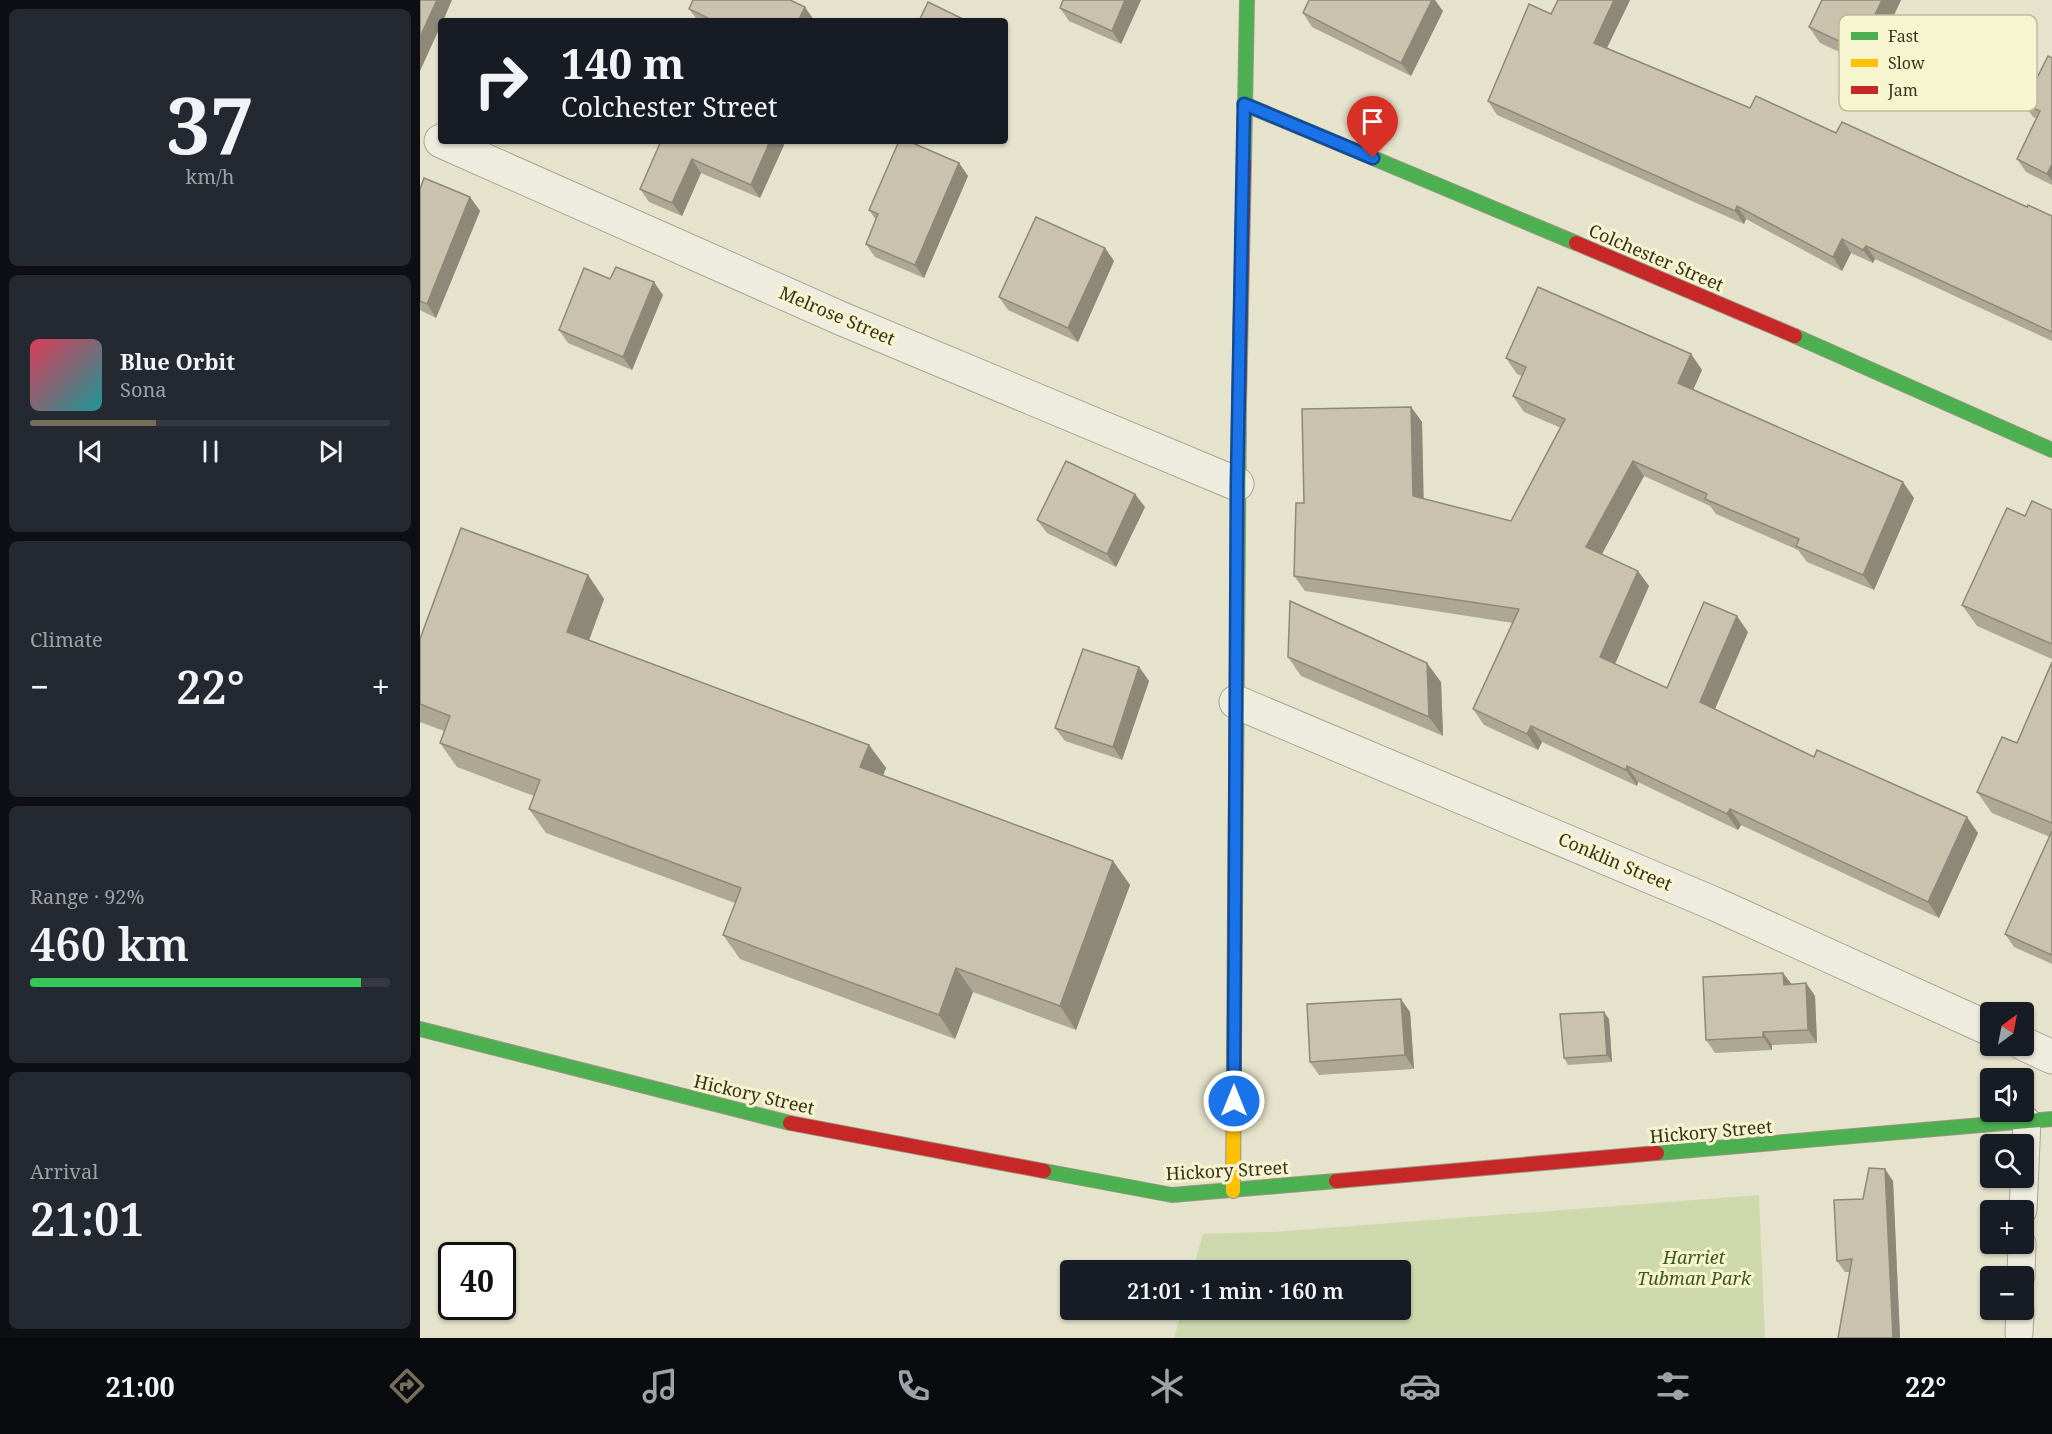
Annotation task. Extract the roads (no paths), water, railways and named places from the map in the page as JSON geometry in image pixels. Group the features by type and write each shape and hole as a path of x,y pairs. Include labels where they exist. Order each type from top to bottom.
{"street":[{"path":"1233,1191 1237,484 1247,0"},
{"name":"Colchester Street","path":"1244,104 1825,348 2052,450"},
{"name":"Melrose Street","path":"420,132 438,140"},
{"name":"Melrose Street","path":"448,144 840,318 1237,484"},
{"name":"Conklin Street","path":"1236,702 1715,904 1980,1024"},
{"name":"Hickory Street","path":"420,1029 756,1116 1172,1195 2039,1120"},
{"path":"2034,1049 2052,1057"}],"lane":[{"path":"2026,1200 2039,1120"}],"park label":[{"name":"Harriet Tubman Park","path":"1694,1268"}]}
